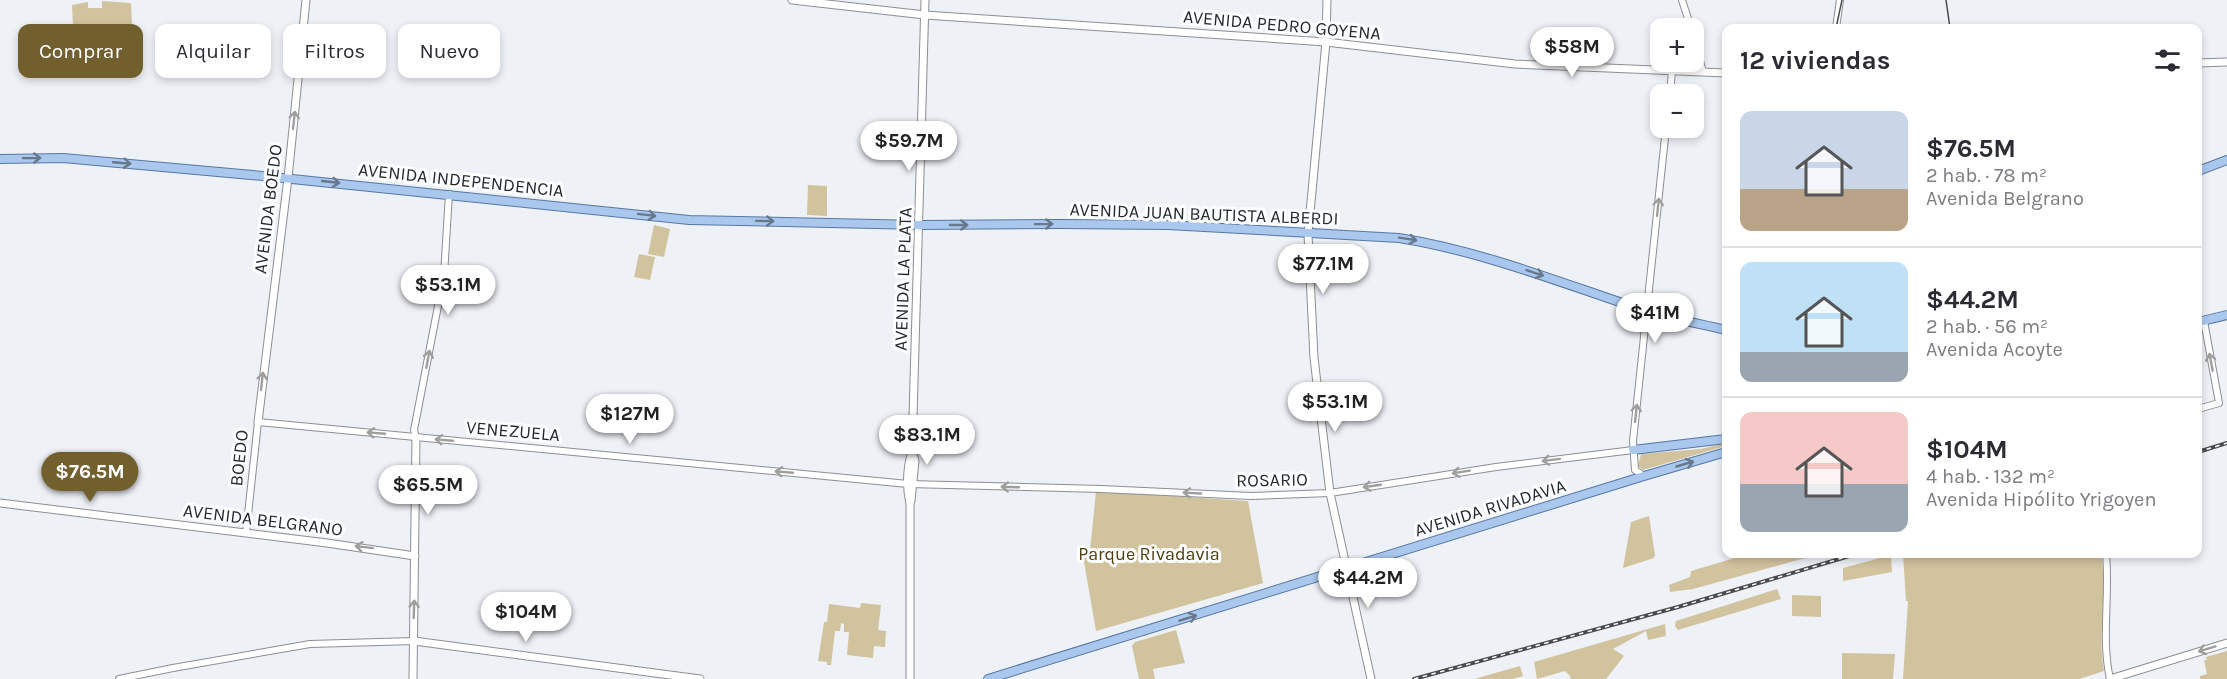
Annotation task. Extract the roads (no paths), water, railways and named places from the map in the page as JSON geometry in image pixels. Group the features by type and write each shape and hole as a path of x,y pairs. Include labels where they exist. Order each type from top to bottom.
{"main road":[{"name":"AVENIDA BOEDO","path":"258,422 288,178 306,0"},
{"name":"AVENIDA PEDRO GOYENA","path":"792,0 925,15 1326,42 1515,64 1650,72"},
{"name":"AVENIDA LA PLATA","path":"910,679 911,485 909,460 912,451 920,225 925,0"},
{"path":"1327,0 1326,42 1308,234 1314,358 1330,493 1371,679"},
{"path":"2202,63 2227,62"},
{"name":"AVENIDA PEDRO GOYENA","path":"1703,72 1722,73"},
{"name":"AVENIDA INDEPENDENCIA","path":"0,159 63,158 288,178 689,220 920,225"},
{"path":"2202,169 2227,160"},
{"name":"AVENIDA JUAN BAUTISTA ALBERDI","path":"920,225 1168,225 1399,238 1436,244 1524,269 1647,311 1722,329"},
{"path":"2202,321 2227,315"},
{"path":"413,679 416,437"},
{"path":"1633,450 1722,439"},
{"name":"AVENIDA RIVADAVIA","path":"988,679 1722,453"},
{"name":"AVENIDA BELGRANO","path":"0,503 415,555"},
{"path":"397,552 410,549 415,533"},
{"path":"397,552 411,561 415,577"},
{"path":"414,641 700,679"},
{"path":"2109,676 2227,643"}],"street":[{"path":"1682,0 1687,18"},
{"path":"1837,24 1840,0"},
{"path":"1644,476 1635,470 1633,450 1665,138"},
{"path":"416,437 414,430 444,275 449,194"},
{"path":"2202,326 2219,403 2202,408"},
{"name":"VENEZUELA","path":"258,422 911,485"},
{"name":"BOEDO","path":"246,533 258,422"},
{"name":"ROSARIO","path":"911,485 1101,489 1251,496 1330,493 1496,467 1633,450"},
{"path":"2106,558 2108,588 2105,648 2109,676"},
{"path":"119,679 310,644 414,641"}],"tram line":[{"path":"1837,24 1842,0"},
{"path":"1946,0 1949,24"}],"railway":[{"path":"2202,451 2227,443"},
{"path":"1414,679 1678,607 1843,558"}],"park label":[{"name":"Parque Rivadavia","path":"1149,554"}]}
